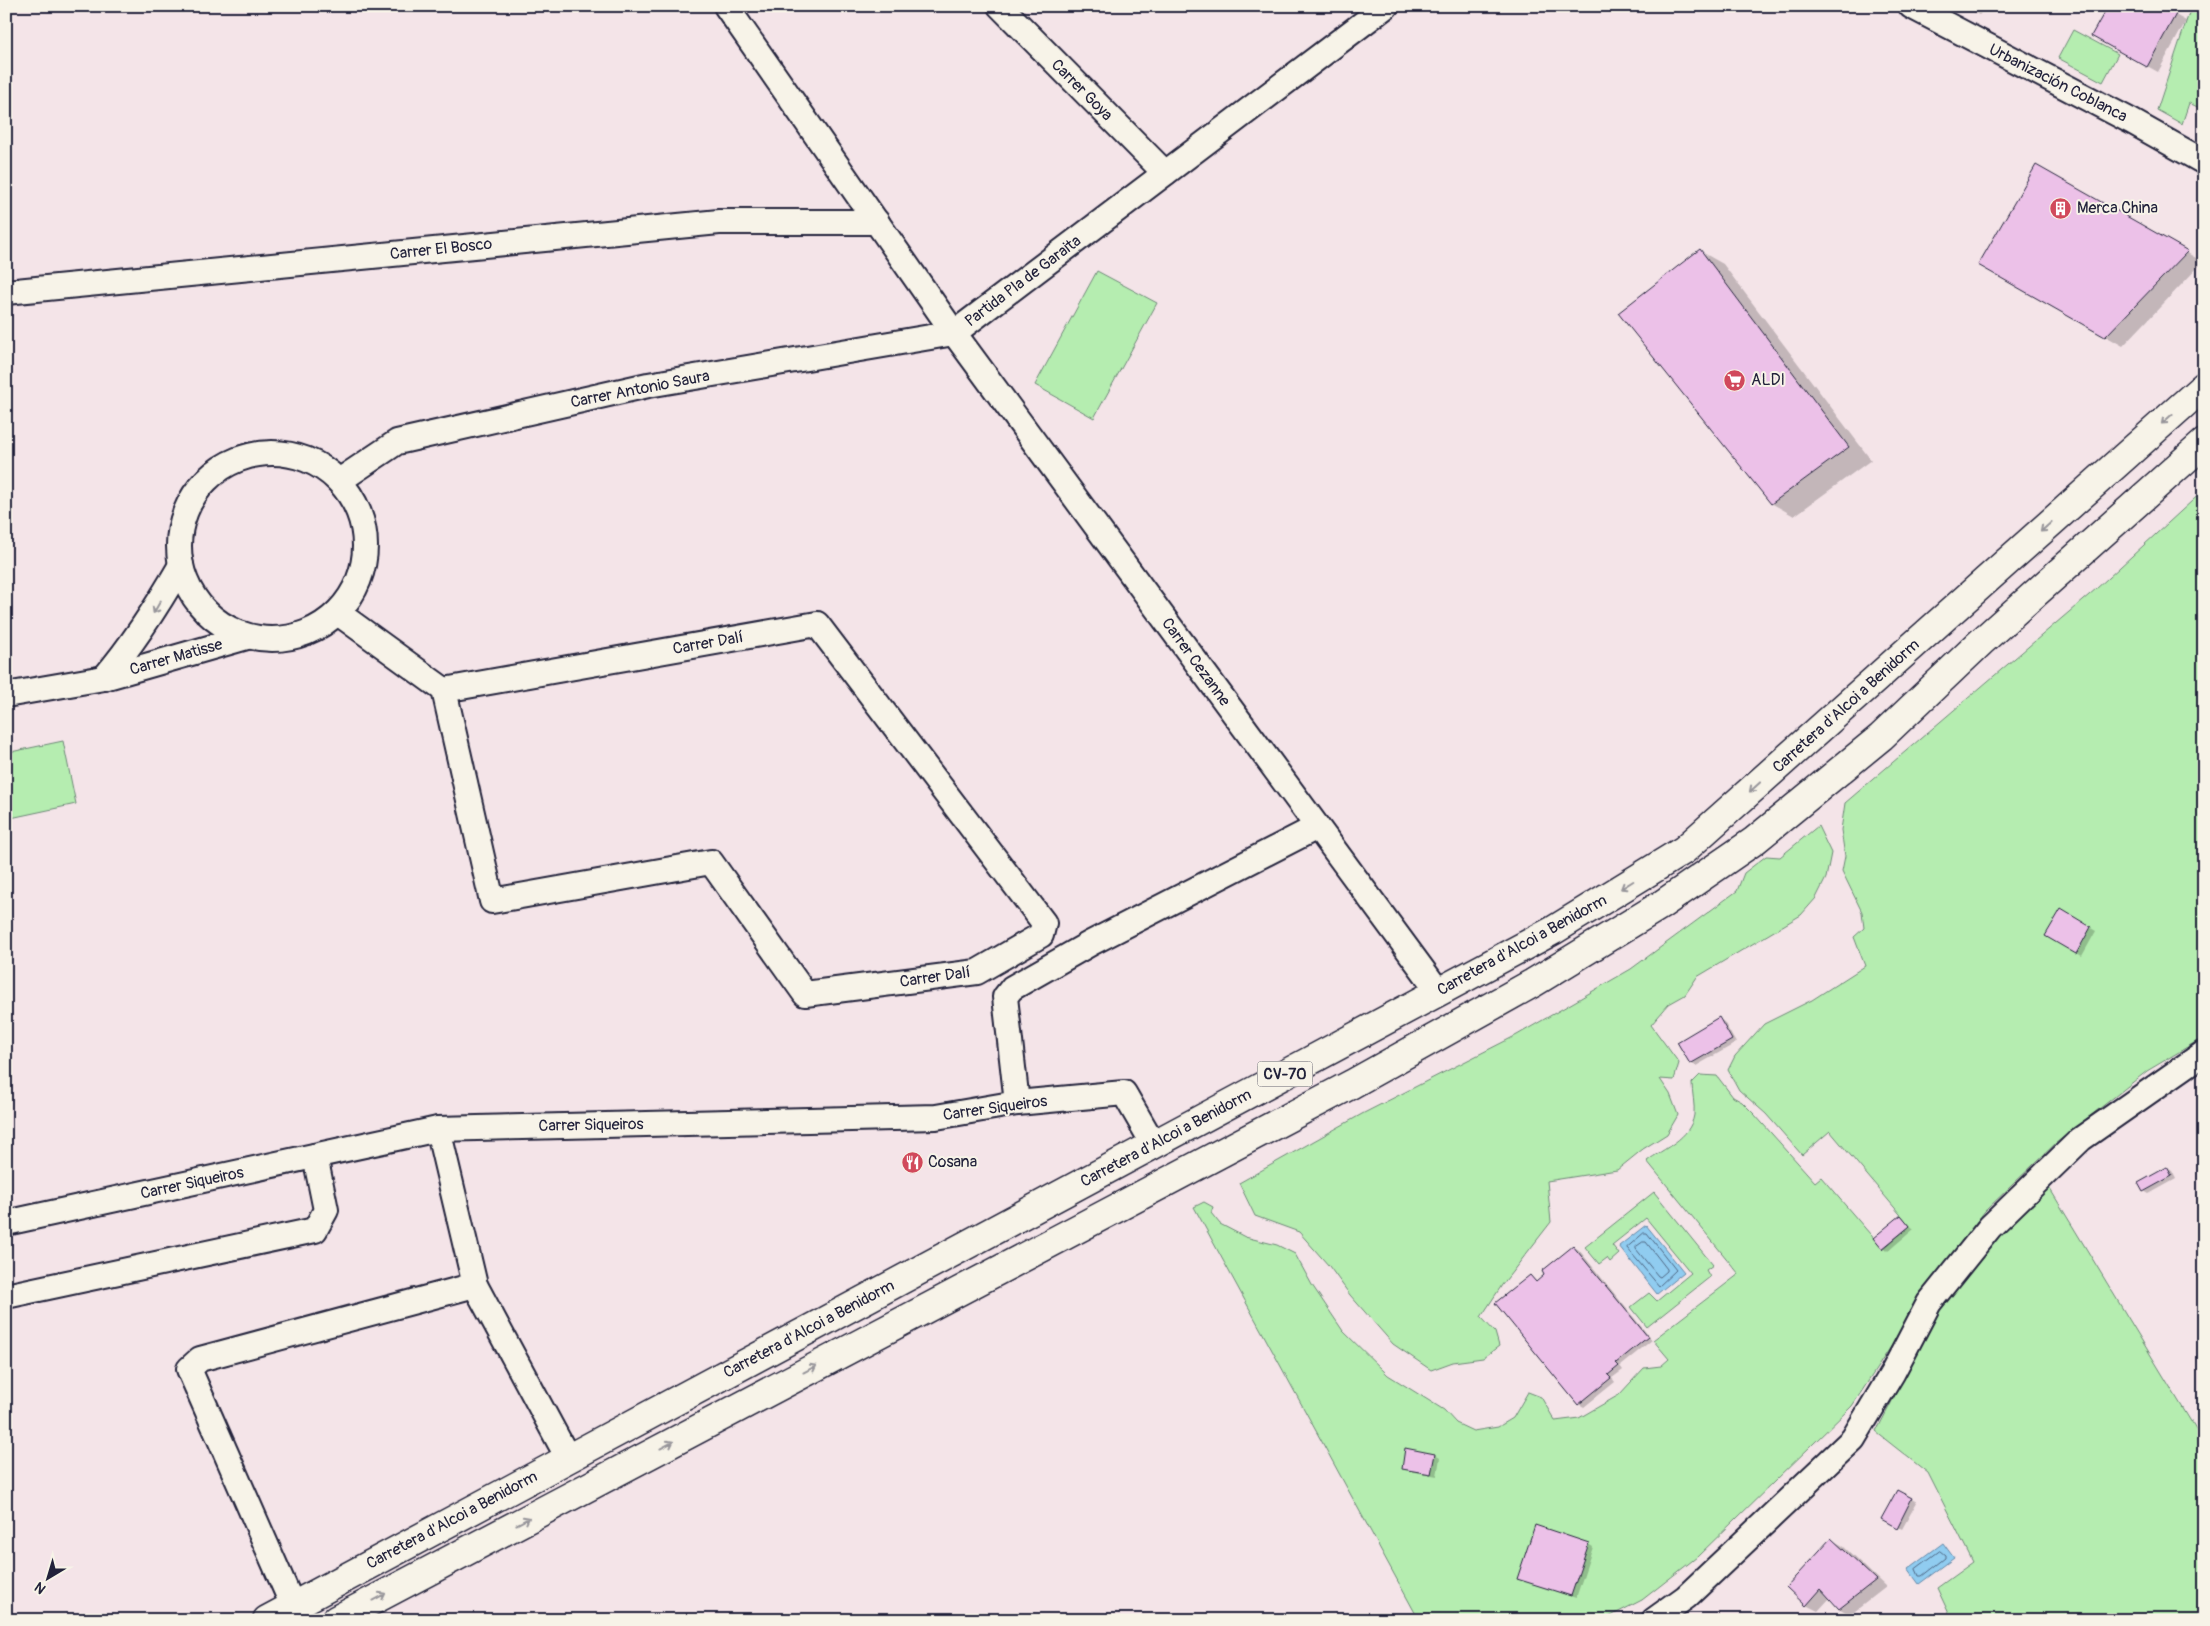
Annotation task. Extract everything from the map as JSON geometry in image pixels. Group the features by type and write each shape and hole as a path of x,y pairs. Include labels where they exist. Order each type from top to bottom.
{"main road":[{"name":"Carretera d'Alcoi a Benidorm","path":"267,1620 1554,930 1684,850 2204,386"},
{"name":"Carretera d'Alcoi a Benidorm","path":"336,1620 1352,1084 1533,983 1661,905 1754,840 1881,737 1981,642 2204,443"}],"street":[{"name":"Partida Pla de Garaita","path":"726,6 954,333 1386,6"},
{"name":"Carrer Goya","path":"1000,6 1165,174"},
{"name":"Urbanización Coblanca","path":"1912,6 2132,121 2204,162"},
{"name":"Carrer El Bosco","path":"6,292 719,222 877,222"},
{"name":"Carrer Antonio Saura","path":"339,481 397,442 648,385 954,333"},
{"name":"Carrer Cezanne","path":"954,333 1439,992"},
{"path":"264,452 297,456 326,470 339,481 357,508 365,540 362,572 338,613 312,632 280,640 247,637 210,616 190,591 182,573 178,541 185,509 210,475 238,459 264,452"},
{"name":"Carrer Matisse","path":"104,678 152,616 181,565"},
{"path":"338,613 444,690"},
{"name":"Carrer Dalí","path":"817,624 1044,923 1041,935 977,972 805,994 711,862 492,901 444,690 817,624"},
{"name":"Carrer Matisse","path":"6,695 104,678 247,637"},
{"path":"1017,1103 1005,997 1012,988 1091,943 1318,827"},
{"path":"1654,1620 1686,1597 1852,1439 1893,1372 1929,1303 1990,1227 2082,1139 2204,1053"},
{"name":"Carrer Siqueiros","path":"6,1223 438,1129 936,1117 1017,1103 1124,1093 1154,1145"},
{"path":"438,1129 475,1285 568,1458"},
{"path":"6,1296 315,1230 326,1210 315,1156"},
{"path":"293,1606 189,1369 200,1358 475,1285"}],"green space":[{"path":"2191,7 2204,8 2204,110 2189,103 2182,124 2157,110"},
{"path":"2073,30 2118,54 2103,82 2058,58"},
{"path":"1097,271 1157,303 1094,418 1035,385"},
{"path":"2204,490 2204,1037 2147,1071 2056,1143 1985,1211 1922,1292 1892,1345 1852,1406 1697,1557 1642,1600 1603,1620 1419,1620 1194,1207 1204,1202 1213,1207 1211,1213 1220,1224 1245,1237 1277,1245 1295,1254 1312,1285 1343,1331 1388,1375 1444,1410 1456,1423 1473,1431 1498,1427 1513,1418 1528,1392 1541,1397 1555,1421 1579,1418 1619,1395 1644,1368 1661,1366 1669,1359 1653,1340 1739,1274 1647,1161 1682,1137 1692,1123 1694,1107 1692,1083 1700,1075 1717,1076 1733,1097 1742,1102 1754,1114 1815,1182 1821,1177 1883,1249 1910,1226 1830,1131 1802,1155 1766,1114 1739,1090 1728,1070 1735,1056 1764,1024 1812,1000 1865,966 1854,937 1864,928 1862,912 1842,871 1845,856 1841,830 1845,803 2096,589"},
{"path":"63,741 76,804 6,819 6,753"},
{"path":"1818,826 1831,853 1826,878 1816,898 1801,915 1697,977 1685,995 1669,1004 1651,1025 1679,1063 1674,1080 1660,1079 1670,1094 1678,1115 1667,1134 1643,1149 1617,1170 1547,1181 1551,1222 1502,1285 1481,1317 1495,1332 1499,1346 1483,1358 1453,1362 1431,1370 1393,1344 1299,1232 1255,1216 1239,1183 1362,1114 1517,1035 1631,969 1737,891 1744,873 1766,856 1780,857"},
{"path":"2047,1184 2204,1443 2204,1620 1952,1620 1937,1588 1973,1562 1928,1473 1876,1432 1930,1326 1955,1287 1984,1251"},
{"path":"1654,1192 1713,1265 1706,1270 1710,1277 1647,1327 1631,1307 1649,1293 1657,1301 1691,1273 1646,1218 1612,1245 1619,1254 1610,1262 1607,1258 1599,1264 1585,1247"}],"water":[{"path":"1646,1225 1684,1272 1657,1294 1619,1246"},
{"path":"1943,1543 1954,1558 1919,1584 1908,1569"}],"building":[{"path":"2108,6 2162,6 2176,14 2147,67 2091,36"},
{"name":"Merca China","path":"2036,165 2188,251 2105,337 1978,265"},
{"name":"ALDI","path":"1700,249 1849,447 1771,504 1618,313"},
{"path":"2061,909 2091,927 2076,954 2045,936"},
{"path":"1719,1017 1732,1040 1690,1064 1677,1042"},
{"path":"2167,1167 2172,1176 2143,1192 2138,1183"},
{"path":"1901,1215 1910,1226 1882,1249 1873,1238"},
{"path":"1573,1246 1648,1337 1616,1363 1619,1366 1608,1375 1611,1378 1578,1405 1495,1303 1530,1275 1536,1282 1544,1275 1542,1271"},
{"path":"1405,1448 1435,1454 1431,1474 1402,1469"},
{"path":"1897,1490 1912,1498 1897,1528 1881,1519"},
{"path":"1535,1525 1589,1543 1571,1596 1517,1579"},
{"path":"1831,1538 1876,1580 1839,1609 1821,1589 1806,1606 1786,1587"}],"place":[{"name":"Merca China","path":"2061,208"},
{"name":"ALDI","path":"1735,380"},
{"name":"Cosana","path":"912,1162"}]}
